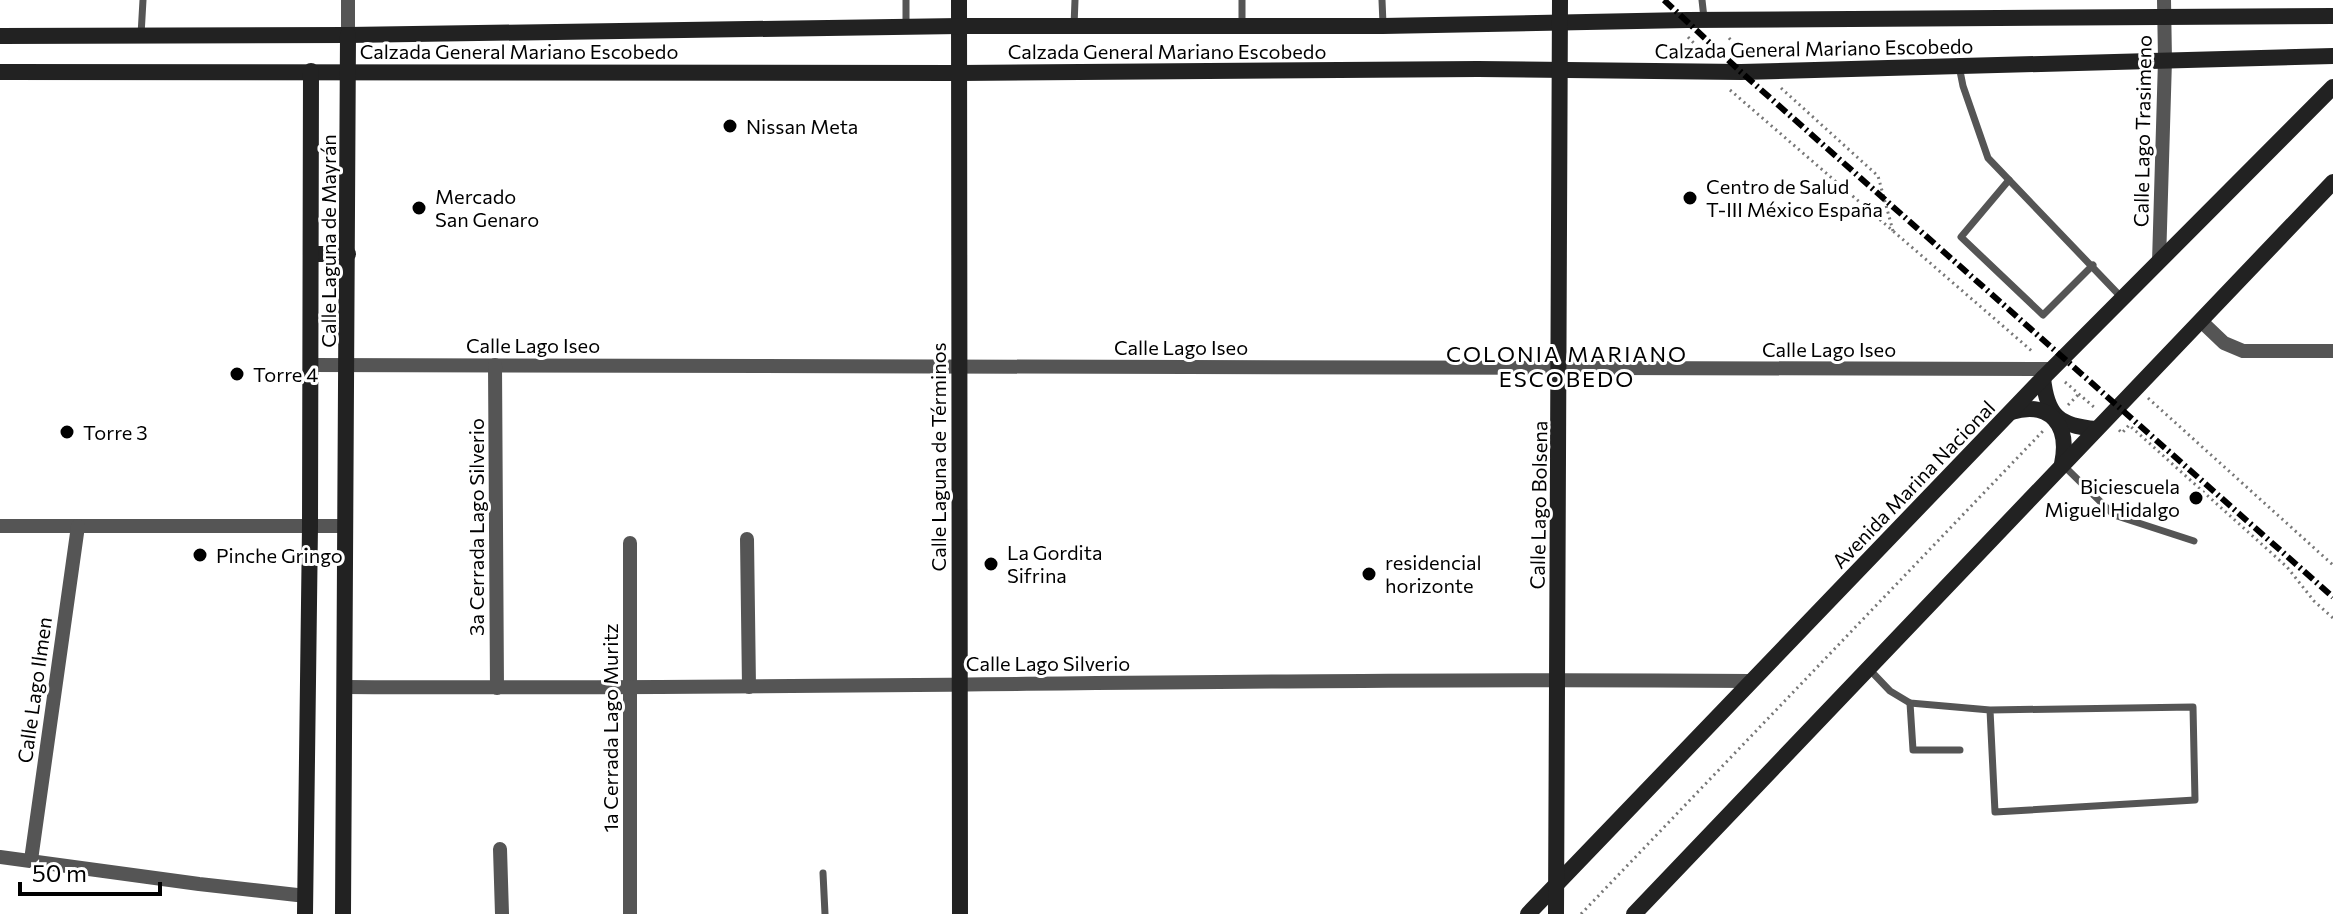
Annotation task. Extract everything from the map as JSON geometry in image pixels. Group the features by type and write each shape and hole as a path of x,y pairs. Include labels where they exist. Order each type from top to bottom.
{"main road":[{"name":"Calle Laguna de Términos","path":"959,0 960,914"},
{"name":"Calle Lago Bolsena","path":"1556,914 1560,0"},
{"name":"Calzada General Mariano Escobedo","path":"0,36 2333,16"},
{"name":"Calle Laguna de Mayrán","path":"343,914 348,35"},
{"name":"Calzada General Mariano Escobedo","path":"0,72 959,73 1560,69 1741,72 2333,56"},
{"name":"Calle Laguna de Mayrán","path":"305,914 311,71"},
{"name":"Avenida Marina Nacional","path":"1528,914 2047,373 2333,87"},
{"path":"1634,914 2333,182"},
{"path":"311,254 348,254"},
{"path":"2047,373 2047,401 2064,440 2062,464"},
{"path":"2011,413 2037,409 2074,426 2101,424"}],"street":[{"name":"Calle Laguna de Mayrán","path":"348,0 348,35"},
{"name":"Calle Lago Trasimeno","path":"2159,262 2164,0"},
{"path":"2202,322 2224,343 2243,351 2333,351"},
{"name":"Calle Lago Iseo","path":"311,365 1560,368 2047,373"},
{"name":"3a Cerrada Lago Silverio","path":"495,365 497,688"},
{"path":"0,526 346,526"},
{"name":"Calle Lago Ilmen","path":"31,860 78,526"},
{"path":"747,539 749,687"},
{"name":"1a Cerrada Lago Muritz","path":"630,543 630,914"},
{"name":"Calle Lago Silverio","path":"346,687 629,689 1556,679 1750,681"},
{"path":"500,849 502,914"},
{"path":"0,857 306,896"}],"lane":[{"path":"141,35 143,0"},
{"path":"906,0 906,27"},
{"path":"1074,26 1075,0"},
{"path":"1242,0 1242,26"},
{"path":"1382,0 1383,26"},
{"path":"1702,0 1704,20"},
{"path":"1959,66 1988,158 2122,298"},
{"path":"2009,180 1961,237 2043,315 2093,265"},
{"path":"2062,464 2114,515 2194,541"},
{"path":"1868,668 1890,691 1910,703 1990,710 2193,707 2195,800 1995,812 1990,710"},
{"path":"1910,703 1913,750 1960,750"},
{"path":"823,873 825,914"}],"path":[{"path":"1724,84 1893,231 2047,373 2079,394 2101,424 2122,433 2129,425 2160,452 2287,567 2314,601 2333,618"},
{"path":"1781,89 1878,176 1893,231"},
{"path":"2136,387 2333,565"},
{"path":"1581,914 2079,394"}],"railway":[{"path":"1664,0 1741,72 2333,597"}],"place":[{"name":"Nissan Meta","path":"730,126"},
{"name":"Centro de Salud T-III México España","path":"1690,198"},
{"name":"Mercado San Genaro","path":"419,208"},
{"name":"Torre 4","path":"237,374"},
{"name":"Torre 3","path":"67,432"},
{"name":"Biciescuela Miguel Hidalgo","path":"2196,498"},
{"name":"Pinche Gringo","path":"200,555"},
{"name":"La Gordita Sifrina","path":"991,564"},
{"name":"residencial horizonte","path":"1369,574"}],"district":[{"name":"COLONIA MARIANO ESCOBEDO","path":"1567,366"}]}
